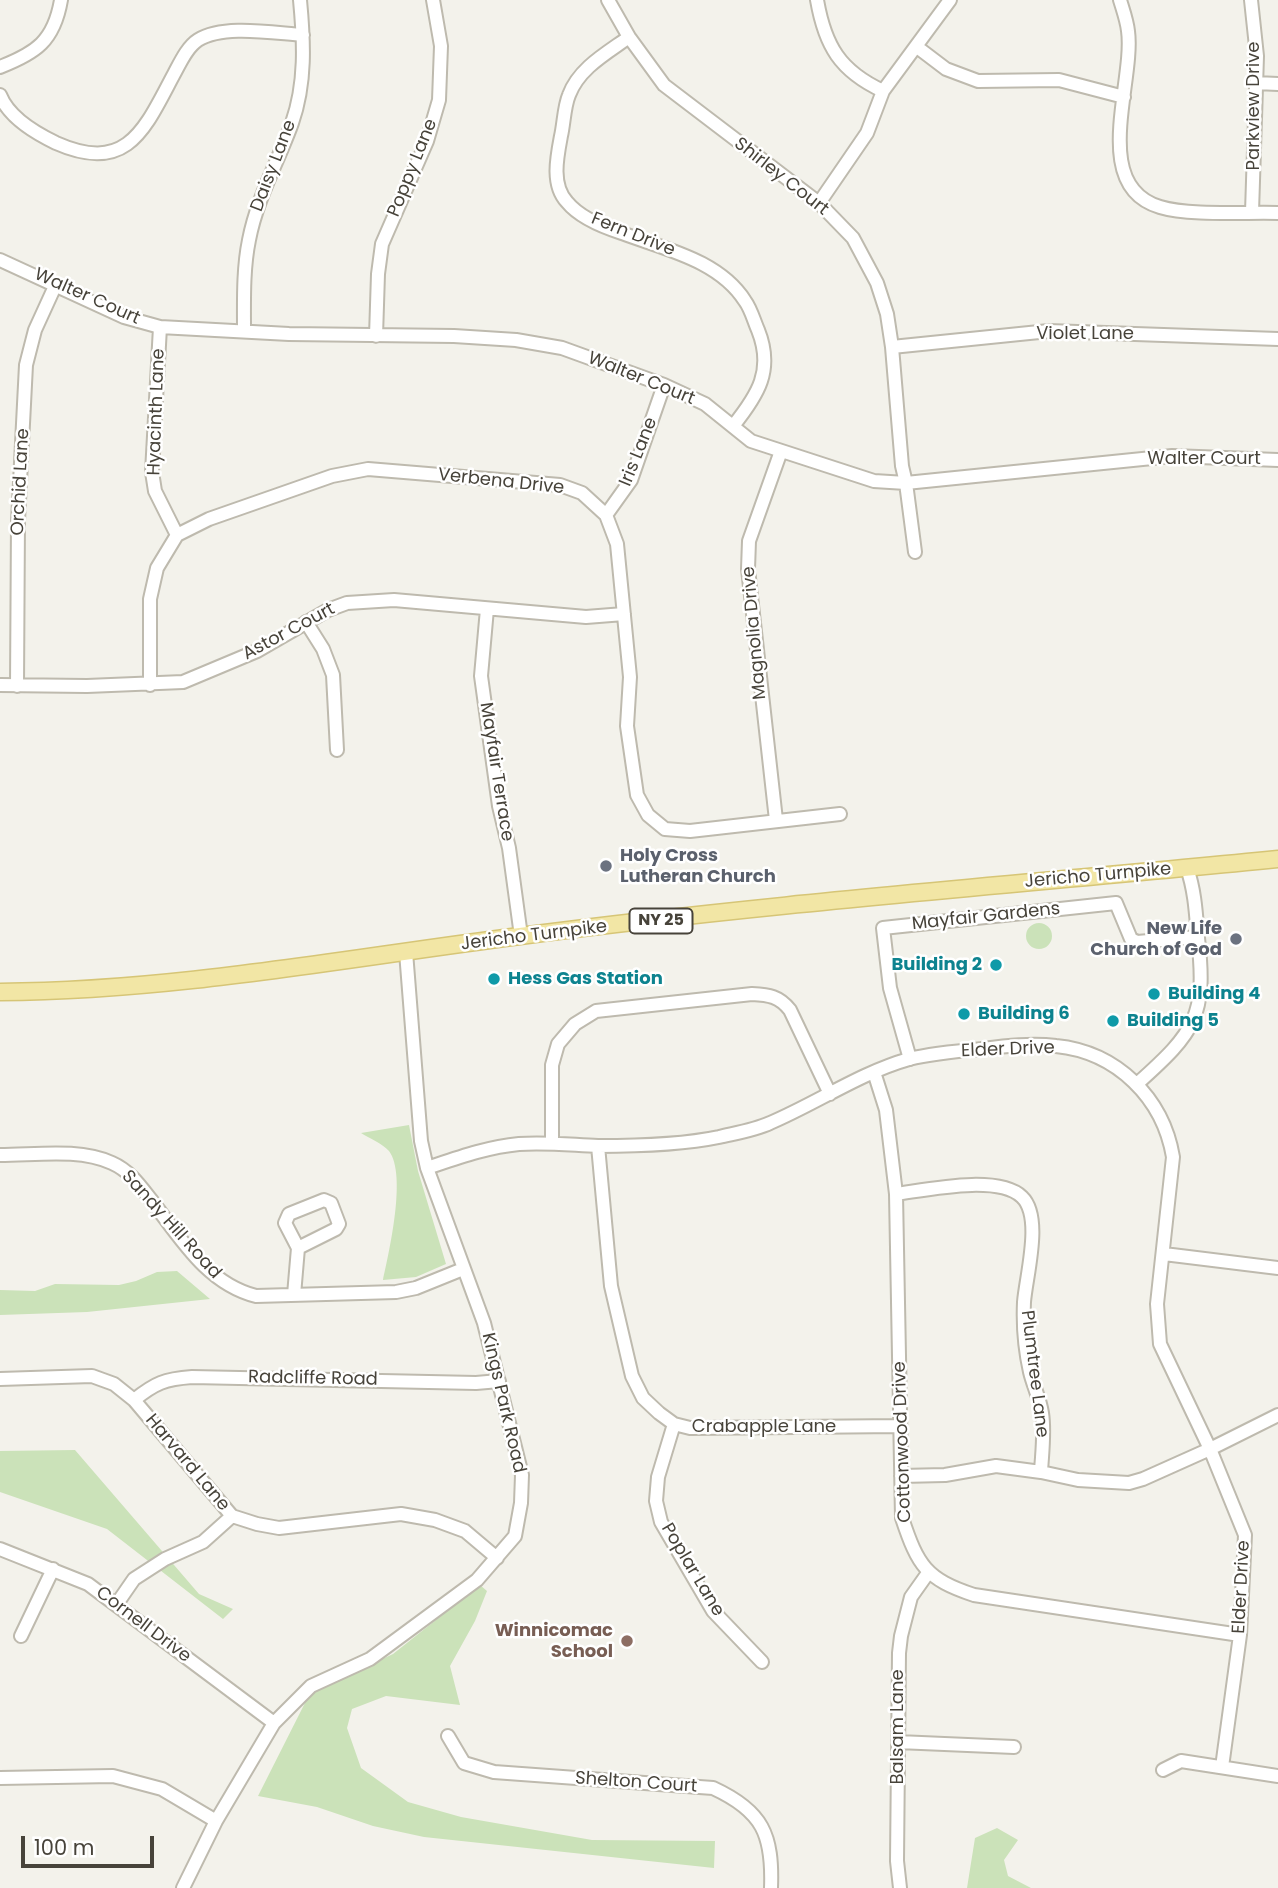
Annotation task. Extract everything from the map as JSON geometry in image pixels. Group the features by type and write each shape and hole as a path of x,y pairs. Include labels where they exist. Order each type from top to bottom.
{"main road":[{"name":"Jericho Turnpike","path":"0,992 158,983 521,936 942,890 1278,859"}],"street":[{"path":"0,67 26,57 47,39 61,0"},
{"name":"Daisy Lane","path":"244,331 248,240 260,200 292,121 303,74 300,0"},
{"name":"Poppy Lane","path":"376,336 382,244 427,141 439,100 441,47 433,0"},
{"name":"Shirley Court","path":"608,0 629,37 664,85 819,203 853,238 877,283 887,314 902,466 915,552"},
{"path":"817,0 822,30 841,62 862,81 884,91"},
{"path":"819,203 867,133 884,91 950,0"},
{"path":"1120,0 1129,32 1120,164 1133,191 1148,203 1179,211 1278,213"},
{"name":"Parkview Drive","path":"1251,0 1257,56 1252,212"},
{"path":"0,95 23,125 57,144 91,153 121,150 145,128 181,61 196,41 215,31 303,35"},
{"name":"Fern Drive","path":"629,37 581,73 569,95 556,179 565,201 582,214 604,227 686,257 721,274 746,301 760,336 764,355 763,378 754,400 733,426"},
{"path":"917,47 946,69 978,81 1059,80 1124,97"},
{"path":"1256,83 1278,83"},
{"name":"Walter Court","path":"0,260 124,317 160,327 376,336 454,336 528,342 562,348 664,385 705,404 751,441 874,481 906,483 1172,456 1278,460"},
{"name":"Orchid Lane","path":"17,686 18,521 26,365 35,330 56,284"},
{"name":"Hyacinth Lane","path":"160,327 152,472 155,491 177,535"},
{"name":"Violet Lane","path":"892,347 1049,331 1278,339"},
{"name":"Iris Lane","path":"606,515 631,480 664,385"},
{"name":"Magnolia Drive","path":"776,820 748,569 749,541 781,451"},
{"name":"Verbena Drive","path":"177,535 209,519 272,496 332,476 368,470 560,485 582,494 606,515"},
{"path":"606,515 617,544 630,677 627,726 636,795 648,815 665,829 690,831 840,814"},
{"path":"150,685 150,599 157,568 177,535"},
{"name":"Astor Court","path":"0,685 150,685 183,682 257,651 306,622 347,603 367,600 586,617 624,614"},
{"name":"Mayfair Terrace","path":"487,609 481,676 521,936"},
{"path":"306,622 323,649 333,675 337,750"},
{"path":"1138,1083 1179,1042 1197,1013 1202,972 1193,886 1187,868"},
{"name":"Mayfair Gardens","path":"909,1059 890,988 883,928 1116,903 1131,939 1137,942 1198,937"},
{"name":"Kings Park Road","path":"183,1888 216,1821 274,1723 311,1686 370,1659 477,1580 514,1536 521,1503 522,1475 484,1323 427,1168 421,1141 406,951"},
{"path":"552,1143 552,1065 558,1044 575,1024 596,1012 752,994 781,999 790,1010 831,1094"},
{"name":"Elder Drive","path":"427,1168 477,1151 518,1144 598,1146 716,1137 767,1125 874,1072 909,1059 1013,1046 1057,1046 1100,1057 1138,1083 1161,1117 1169,1134 1173,1157 1157,1304 1160,1344 1210,1449 1245,1535 1240,1635 1222,1767"},
{"name":"Cottonwood Drive","path":"874,1072 886,1110 896,1194 902,1518 912,1548 928,1573"},
{"name":"Crabapple Lane","path":"598,1146 611,1286 632,1376 643,1398 674,1424 706,1430 900,1426"},
{"name":"Sandy Hill Road","path":"0,1155 79,1155 113,1163 133,1178 207,1270 222,1283 239,1292 256,1296 396,1292 416,1288 463,1269"},
{"name":"Plumtree Lane","path":"896,1194 970,1184 998,1186 1022,1197 1031,1214 1031,1252 1024,1302 1030,1370 1042,1413 1041,1472"},
{"path":"294,1295 298,1248 285,1223 289,1214 324,1200 331,1203 339,1224 336,1229 298,1248"},
{"path":"1164,1254 1278,1268"},
{"name":"Harvard Lane","path":"0,1379 92,1376 114,1384 134,1400 232,1516 279,1528 401,1514 435,1520 465,1531 497,1558"},
{"name":"Radcliffe Road","path":"134,1400 148,1389 169,1379 192,1377 476,1383 499,1381"},
{"path":"901,1476 945,1475 996,1466 1078,1480 1129,1483 1210,1449 1278,1415"},
{"name":"Poplar Lane","path":"674,1424 658,1478 656,1500 661,1522 713,1611 762,1662"},
{"path":"116,1605 134,1579 165,1559 203,1542 232,1516"},
{"name":"Cornell Drive","path":"0,1549 88,1584 274,1723"},
{"path":"22,1636 53,1569"},
{"path":"928,1573 949,1587 974,1595 1240,1635"},
{"name":"Balsam Lane","path":"900,1888 897,1861 901,1636 912,1597 928,1573"},
{"name":"Shelton Court","path":"448,1736 464,1763 494,1772 713,1788 736,1798 758,1819 769,1844 771,1888"},
{"path":"898,1742 1014,1747"},
{"path":"1163,1770 1181,1761 1278,1776"},
{"path":"0,1778 113,1776 162,1789 216,1821"}],"green space":[{"path":"1039,923 1048,927 1052,936 1048,945 1039,949 1030,945 1026,936 1030,927"},
{"path":"409,1125 418,1171 446,1264 416,1277 383,1280 397,1195 394,1162 389,1151 361,1133"},
{"path":"177,1271 210,1299 87,1312 0,1315 0,1290 35,1291 55,1284 119,1285 157,1272"},
{"path":"75,1450 199,1594 233,1609 223,1619 107,1529 0,1492 0,1451"},
{"path":"480,1585 487,1591 475,1621 450,1666 460,1705 386,1696 352,1709 347,1728 361,1768 408,1802 461,1817 592,1840 715,1841 714,1868 424,1837 373,1826 317,1807 258,1796 310,1693 393,1654"},
{"path":"997,1828 1018,1840 1004,1860 1008,1876 1031,1888 967,1888 975,1838"}],"place":[{"name":"Holy Cross Lutheran Church","path":"606,866"},
{"name":"New Life Church of God","path":"1236,939"},
{"name":"Building 2","path":"996,965"},
{"name":"Hess Gas Station","path":"494,979"},
{"name":"Building 4","path":"1154,994"},
{"name":"Building 6","path":"964,1014"},
{"name":"Building 5","path":"1113,1021"},
{"name":"Winnicomac School","path":"627,1641"}]}
